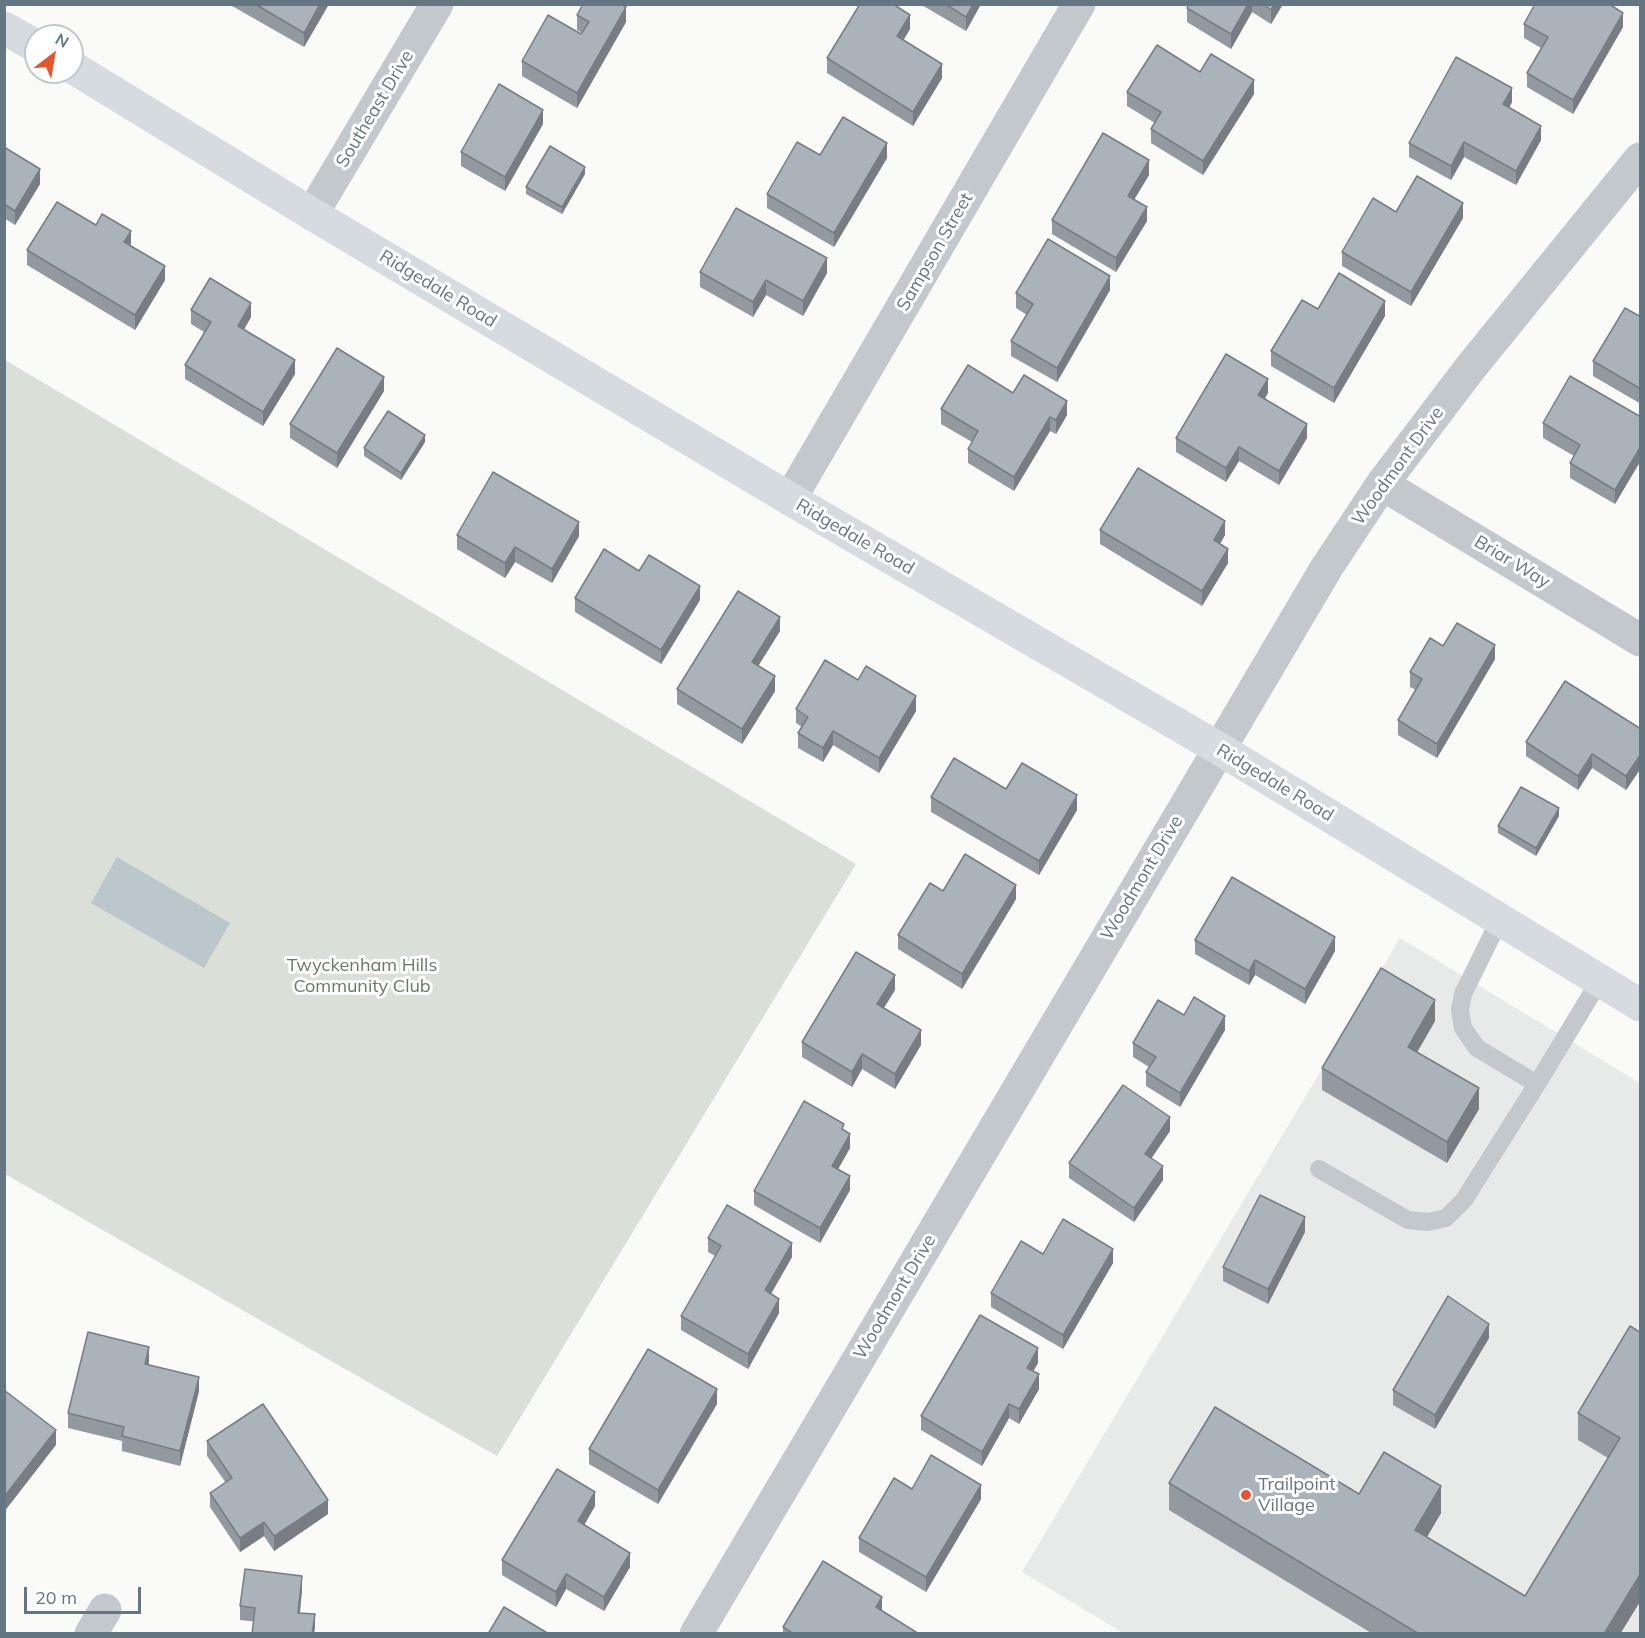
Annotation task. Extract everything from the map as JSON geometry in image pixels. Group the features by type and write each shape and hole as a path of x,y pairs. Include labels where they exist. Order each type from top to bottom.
{"street":[{"name":"Southeast Drive","path":"312,214 437,4"},
{"name":"Sampson Street","path":"790,499 1079,4"},
{"path":"4,28 24,39"},
{"name":"Ridgedale Road","path":"84,74 312,214 790,499 1218,748 1641,1005"},
{"name":"Woodmont Drive","path":"696,1634 1327,567 1382,484 1471,367 1641,159"},
{"name":"Briar Way","path":"1382,484 1641,640"}],"lane":[{"path":"1500,919 1463,994 1460,1020 1477,1048 1537,1084"},
{"path":"1319,1169 1408,1220 1428,1222 1446,1218 1464,1200 1600,980"}],"shaded area":[{"path":"117,857 230,923 204,968 91,903"},
{"path":"1400,938 1640,1083 1640,1633 1123,1633 1022,1572"}],"green space":[{"name":"Twyckenham Hills Community Club","path":"5,360 856,864 497,1456 5,1174"}],"building":[{"path":"255,4 320,4 304,33"},
{"path":"583,4 621,4 626,7 577,93 522,61 548,15 581,34 589,22 577,15"},
{"path":"860,4 893,4 910,15 897,36 942,64 913,112 827,58"},
{"path":"945,4 973,4 966,17"},
{"path":"1189,4 1248,4 1231,34 1187,8"},
{"path":"1263,4 1274,4 1271,10"},
{"path":"1535,4 1609,4 1623,13 1573,100 1527,73 1548,37 1524,24"},
{"path":"1157,45 1200,72 1211,54 1254,80 1203,161 1151,129 1161,112 1127,92"},
{"path":"1456,57 1512,88 1503,104 1541,126 1516,171 1464,142 1451,166 1409,143"},
{"path":"499,84 543,110 505,177 461,152"},
{"path":"843,117 887,143 834,233 767,194 797,142 820,155"},
{"path":"1103,133 1149,160 1128,196 1147,207 1116,258 1052,220"},
{"path":"550,146 585,167 562,207 526,187"},
{"path":"4,147 40,169 15,211 4,204"},
{"path":"1417,176 1463,203 1411,292 1342,252 1373,198 1396,212"},
{"path":"57,202 96,225 102,214 131,231 124,242 165,266 135,315 27,250"},
{"path":"736,208 827,258 803,301 766,280 753,302 700,272"},
{"path":"1048,239 1110,276 1057,368 1011,341 1033,304 1016,293"},
{"path":"1339,273 1385,301 1334,388 1271,351 1302,300 1318,309"},
{"path":"210,278 251,303 238,326 295,360 263,412 185,365 211,322 191,310"},
{"path":"1625,308 1641,317 1641,389 1593,361"},
{"path":"337,348 384,377 337,453 290,424"},
{"path":"1226,354 1268,379 1258,395 1307,424 1279,471 1239,447 1226,468 1176,438"},
{"path":"968,365 1013,393 1024,375 1067,401 1056,420 1050,417 1014,477 968,449 978,431 941,409"},
{"path":"1570,376 1641,417 1641,446 1615,490 1570,463 1580,445 1543,423"},
{"path":"388,411 425,435 401,473 364,448"},
{"path":"1138,468 1225,521 1214,540 1228,549 1202,591 1100,530"},
{"path":"493,472 579,522 552,569 515,547 505,563 457,535"},
{"path":"604,549 639,571 649,555 700,586 661,650 575,598"},
{"path":"738,591 780,617 752,662 775,676 742,729 677,689"},
{"path":"1457,623 1495,645 1437,744 1398,720 1422,679 1410,672 1430,638 1443,646"},
{"path":"825,660 858,680 866,666 916,696 879,758 833,731 823,748 798,733 808,717 796,709"},
{"path":"1565,681 1641,729 1641,754 1626,776 1592,754 1578,776 1526,742"},
{"path":"954,758 1006,789 1022,763 1077,795 1039,861 931,797"},
{"path":"1521,787 1559,808 1536,848 1498,826"},
{"path":"965,854 1016,885 962,974 898,935 930,883 943,891"},
{"path":"1232,877 1335,937 1305,989 1255,960 1249,971 1195,940"},
{"path":"856,952 895,975 877,1004 921,1030 895,1074 862,1054 852,1072 802,1042"},
{"path":"1381,968 1435,1000 1408,1047 1479,1088 1447,1142 1322,1068"},
{"path":"1194,997 1225,1016 1180,1093 1146,1072 1156,1057 1133,1043 1158,1000 1184,1015"},
{"path":"1123,1085 1170,1117 1145,1154 1163,1166 1134,1208 1069,1163"},
{"path":"804,1101 844,1124 842,1129 850,1134 832,1166 850,1176 820,1228 754,1191"},
{"path":"1260,1195 1305,1217 1268,1289 1223,1267"},
{"path":"727,1205 792,1243 765,1290 779,1299 748,1354 681,1316 721,1246 708,1238"},
{"path":"1063,1219 1113,1249 1063,1335 991,1293 1021,1241 1043,1254"},
{"path":"1448,1296 1489,1324 1435,1415 1393,1390"},
{"path":"980,1315 1038,1348 1027,1368 1039,1374 1019,1409 1009,1404 982,1452 921,1416"},
{"name":"Trailpoint Village","path":"1630,1326 1641,1333 1641,1573 1604,1634 1419,1634 1169,1483 1215,1407 1359,1494 1384,1452 1441,1486 1415,1530 1525,1596 1620,1438 1578,1413"},
{"path":"88,1332 149,1347 145,1364 199,1377 180,1451 122,1436 124,1427 68,1413"},
{"path":"648,1349 717,1389 658,1490 589,1449"},
{"path":"4,1390 56,1430 4,1497"},
{"path":"263,1404 328,1500 274,1536 264,1522 240,1538 210,1493 232,1478 207,1441"},
{"path":"931,1455 981,1485 926,1577 859,1538 894,1478 912,1489"},
{"path":"557,1469 595,1492 578,1521 630,1553 604,1597 566,1574 556,1592 502,1560"},
{"path":"823,1561 882,1597 876,1607 919,1634 794,1634 783,1627"},
{"path":"245,1569 302,1576 298,1613 315,1614 312,1634 252,1634 255,1608 240,1606"},
{"path":"504,1607 549,1634 488,1634"}],"place":[{"name":"Trailpoint Village","path":"1246,1495"}]}
